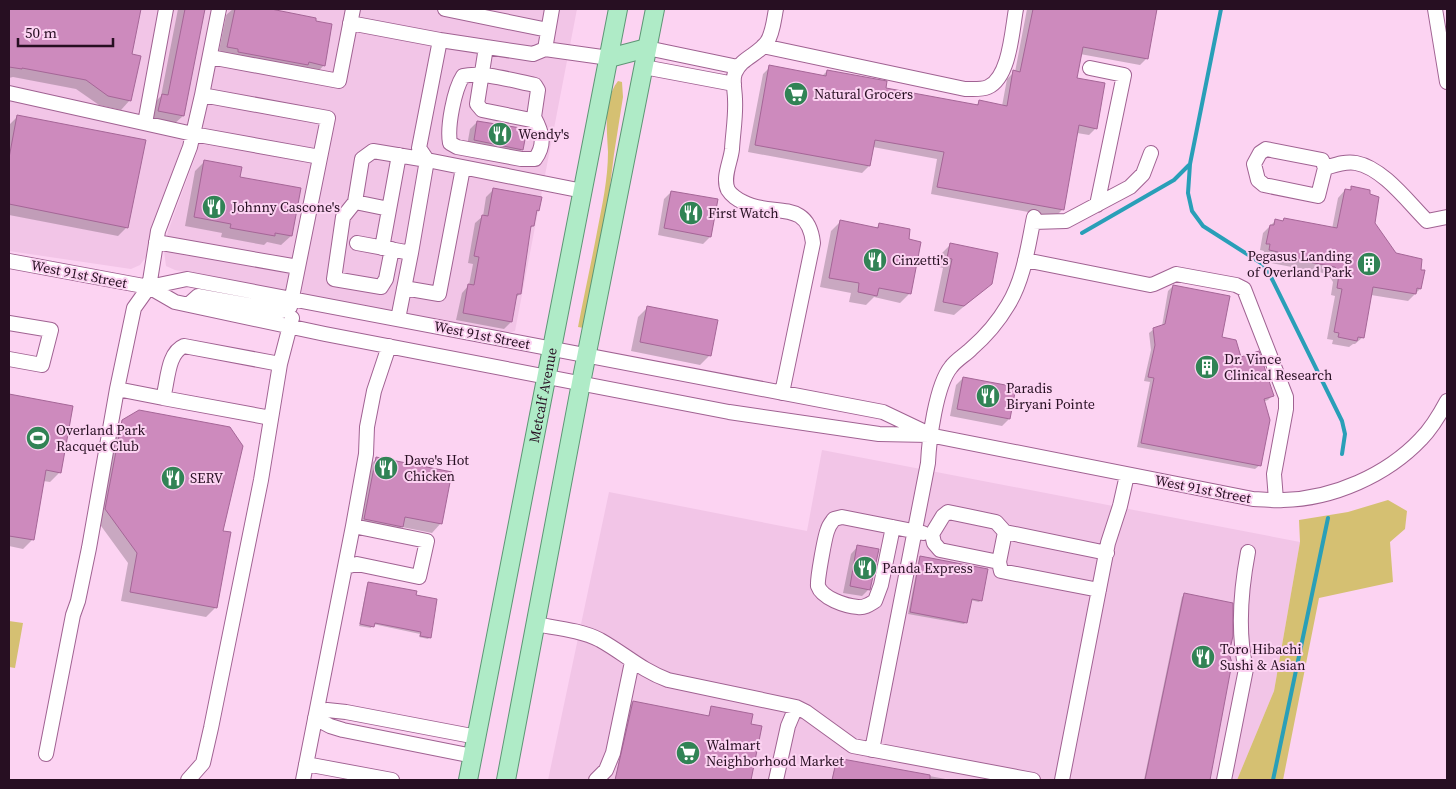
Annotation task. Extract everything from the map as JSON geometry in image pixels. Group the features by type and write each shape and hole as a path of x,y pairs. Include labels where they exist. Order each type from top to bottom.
{"main road":[{"name":"Metcalf Avenue","path":"468,780 618,9"},
{"path":"506,780 581,383 655,9"},
{"path":"609,58 647,48"},
{"path":"609,58 644,67"}],"street":[{"path":"145,123 166,9"},
{"path":"46,754 73,615 78,601 89,548 117,389 134,308 149,287 158,231 190,148 219,9"},
{"path":"210,57 339,81 353,9"},
{"path":"445,9 548,30"},
{"path":"545,49 552,9"},
{"path":"776,9 771,34 763,46 740,63 734,75 736,100 732,152 727,176 728,189 738,200 747,205 791,212 802,216 812,230 814,243 782,393"},
{"path":"763,46 965,89 979,89 989,87 1003,72 1016,9"},
{"path":"1435,9 1447,75"},
{"path":"350,23 440,40 533,54 545,49 609,58"},
{"path":"398,318 427,160 419,148 440,40"},
{"path":"486,47 477,104 482,110 531,120 534,117"},
{"path":"647,48 738,66"},
{"path":"644,67 734,84"},
{"path":"1090,68 1124,75 1097,205"},
{"path":"472,73 535,85 538,90 534,117 542,133 542,144 535,159 521,159 465,149 450,143 448,136 458,82 463,76 472,73"},
{"path":"9,93 193,134 320,157"},
{"path":"189,304 198,296 282,310 290,307 328,118 202,95"},
{"path":"1266,149 1322,160 1325,168 1318,196 1264,185 1258,180 1254,164 1260,153 1266,149"},
{"path":"399,155 389,208 386,279 381,287 334,279 343,217 355,202 362,160 373,151 399,155 427,160 463,168 510,175 583,191"},
{"path":"872,750 928,463 930,434 944,381 951,367 994,327 1009,303 1018,284 1034,220 1066,221 1130,187 1142,174 1152,153"},
{"path":"1325,168 1342,163 1356,163 1374,170 1392,184 1427,222 1447,217"},
{"path":"404,288 439,294 463,168"},
{"path":"355,202 389,208"},
{"path":"156,242 298,267"},
{"path":"357,243 411,252"},
{"path":"1025,260 1150,284 1176,274 1236,285 1244,289 1286,397 1286,409 1274,474 1276,500"},
{"name":"West 91st Street","path":"9,261 149,287 175,302 729,412 879,434 930,434 1126,475 1253,499 1276,500 1312,497 1340,490 1366,479 1389,466 1415,446 1446,405"},
{"name":"West 91st Street","path":"149,287 186,279 398,318 883,412 930,434"},
{"path":"188,780 203,763 211,728 261,480 280,364 292,316 297,309 352,319 371,314"},
{"path":"9,323 51,330 42,365 9,359"},
{"path":"163,398 173,356 177,349 184,346 280,364"},
{"path":"303,780 353,526 366,454 367,427 374,391 390,346"},
{"path":"117,389 271,418"},
{"path":"1062,780 1099,590 1126,475"},
{"path":"999,562 940,550 934,543 932,534 943,516 948,512 996,522 1005,532 1107,552"},
{"path":"893,527 879,595 876,601 858,607 838,602 821,591 817,583 828,529 834,519 842,517 932,534"},
{"path":"345,567 356,564 419,577 426,541 353,526"},
{"path":"1005,532 999,562 1001,571 1099,590"},
{"path":"1224,780 1246,669 1242,650 1242,582 1248,552"},
{"path":"535,624 590,636 601,641 632,662 668,680 796,707 806,712 853,746 1033,780"},
{"path":"596,780 606,770 613,753 632,662"},
{"path":"776,780 788,726 796,707"},
{"path":"316,718 326,710 346,712 476,737"},
{"path":"316,718 330,726 343,730 473,756"},
{"path":"306,764 392,780"}],"shaded area":[{"path":"9,9 213,9 191,120 150,236 146,257 140,265 131,269 9,251"},
{"path":"228,9 577,9 515,331 509,333 487,330 175,270 166,266 164,251 168,231 197,152"},
{"path":"618,81 622,82 623,97 605,227 584,328 578,327 607,172 608,106 613,89"},
{"path":"822,450 1300,542 1274,691 1237,780 548,780 609,492 807,531"},
{"path":"1388,500 1407,511 1405,529 1390,542 1393,582 1319,598 1283,780 1237,780 1274,691 1300,542 1299,520 1348,512"},
{"path":"9,621 23,623 15,668 9,667"}],"building":[{"path":"9,9 141,9 132,54 141,56 131,101 108,96 86,80 9,67"},
{"path":"185,9 205,9 184,116 158,111 162,94 168,95"},
{"path":"235,9 271,9 316,18 316,21 332,24 325,66 309,62 308,65 238,52 238,49 227,47"},
{"path":"1033,9 1157,9 1148,59 1083,47 1077,78 1105,83 1097,129 1079,125 1064,210 937,187 944,152 875,140 870,166 755,145 769,65 826,76 827,70 887,81 886,88 978,105 979,100 1007,106 1013,70 1020,72"},
{"path":"17,115 146,140 128,228 9,204 9,158"},
{"name":"Wendy's","path":"477,121 527,129 523,150 474,140"},
{"path":"204,160 242,167 240,177 301,188 292,236 275,233 275,236 230,228 231,224 194,217"},
{"name":"Pegasus Landing of Overland Park","path":"1351,186 1370,190 1370,194 1379,197 1375,223 1396,253 1422,259 1421,270 1425,270 1421,289 1417,288 1416,294 1373,287 1364,338 1358,337 1357,341 1338,337 1339,333 1334,332 1342,289 1337,288 1339,274 1335,267 1277,256 1278,252 1269,250 1270,244 1266,244 1270,225 1274,225 1275,219 1283,221 1284,218 1337,228 1345,189 1351,190"},
{"path":"493,188 542,197 534,226 531,226 521,294 517,294 512,322 463,313 468,284 474,285 479,257 474,256 482,215 488,216"},
{"name":"First Watch","path":"671,191 718,199 711,237 664,228"},
{"name":"Cinzetti's","path":"840,220 878,228 879,223 910,229 909,239 921,242 911,294 879,288 877,296 858,292 859,283 829,278"},
{"path":"950,243 998,253 992,284 964,306 943,302 952,259 947,258"},
{"name":"Dr. Vince Clinical Research","path":"1173,285 1230,296 1222,337 1236,340 1241,357 1259,351 1274,396 1264,399 1270,420 1261,466 1141,443 1154,378 1148,377 1155,345 1153,328 1165,324"},
{"path":"647,306 718,320 711,356 640,342"},
{"path":"963,377 1016,387 1010,419 957,409"},
{"name":"Overland Park Racquet Club","path":"9,394 73,406 61,473 46,470 34,540 9,536"},
{"name":"SERV","path":"139,410 230,427 243,446 223,531 231,532 217,608 130,592 137,553 105,509 122,420"},
{"path":"376,457 452,472 442,524 405,517 403,527 364,519"},
{"name":"Panda Express","path":"857,545 879,549 870,590 850,586"},
{"path":"920,556 988,569 982,601 972,599 967,623 910,612"},
{"path":"368,582 417,591 416,595 437,599 431,638 420,636 421,632 375,623 374,627 360,624"},
{"path":"1184,593 1233,603 1233,636 1229,653 1232,663 1210,780 1145,780"},
{"name":"Walmart Neighborhood Market","path":"633,701 709,716 711,706 753,714 751,724 762,726 751,780 615,780"},
{"path":"837,758 930,775 930,780 832,780"}],"waterway":[{"path":"1221,9 1190,164 1188,193 1192,211 1203,226 1261,263 1268,271 1342,421 1345,434 1342,454"},
{"path":"1082,233 1174,180 1189,165"},
{"path":"1273,780 1328,518"}],"place":[{"name":"Natural Grocers","path":"796,94"},
{"name":"Wendy's","path":"500,134"},
{"name":"Johnny Cascone's","path":"214,207"},
{"name":"First Watch","path":"691,213"},
{"name":"Cinzetti's","path":"875,260"},
{"name":"Pegasus Landing of Overland Park","path":"1369,264"},
{"name":"Dr. Vince Clinical Research","path":"1207,367"},
{"name":"Paradis Biryani Pointe","path":"988,396"},
{"name":"Overland Park Racquet Club","path":"38,438"},
{"name":"Dave's Hot Chicken","path":"386,468"},
{"name":"SERV","path":"173,478"},
{"name":"Panda Express","path":"865,568"},
{"name":"Toro Hibachi Sushi & Asian","path":"1203,657"},
{"name":"Walmart Neighborhood Market","path":"688,753"}]}
